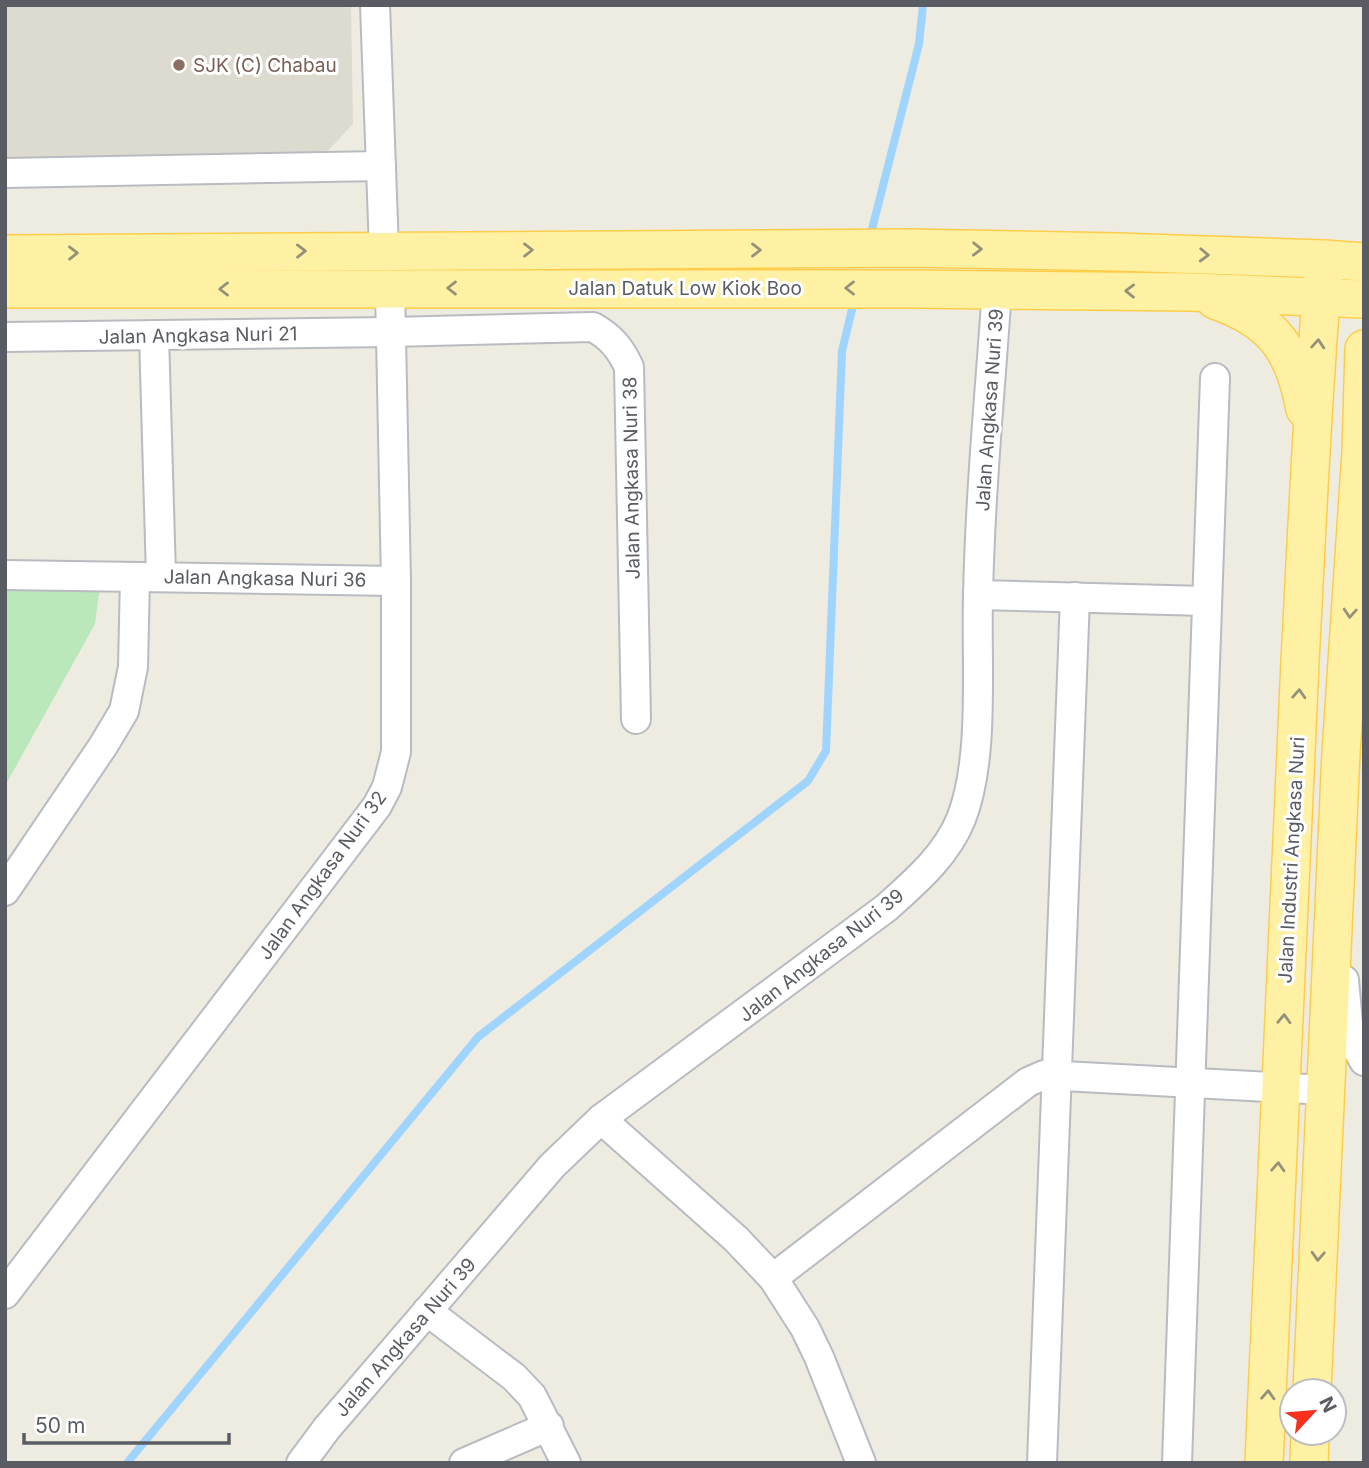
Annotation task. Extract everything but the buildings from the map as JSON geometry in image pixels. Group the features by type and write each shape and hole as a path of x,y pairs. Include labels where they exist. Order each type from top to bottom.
{"main road":[{"name":"Jalan Datuk Low Kiok Boo","path":"5,254 909,248 1364,262"},
{"name":"Jalan Industri Angkasa Nuri","path":"1264,1463 1287,922 1311,441 1324,259"},
{"name":"Jalan Datuk Low Kiok Boo","path":"5,289 998,289 1190,292 1364,299"},
{"path":"1190,292 1240,309 1264,324 1282,344 1294,368 1304,400 1311,441"},
{"path":"1313,1377 1340,753 1363,447 1364,349"}],"street":[{"path":"375,5 384,250"},
{"path":"5,173 381,166"},
{"name":"Jalan Angkasa Nuri 32","path":"5,1294 377,806 387,787 396,752 396,581 390,288"},
{"name":"Jalan Angkasa Nuri 39","path":"301,1463 327,1428 552,1166 601,1119 886,908 922,876 949,844 961,820 970,791 977,713 978,595 998,289"},
{"name":"Jalan Angkasa Nuri 38","path":"391,332 593,327 608,335 621,351 629,367 636,719"},
{"name":"Jalan Angkasa Nuri 21","path":"5,337 391,332"},
{"path":"148,576 153,335"},
{"path":"1177,1463 1215,378"},
{"name":"Jalan Angkasa Nuri 36","path":"5,575 396,581"},
{"name":"Jalan Angkasa Nuri 36","path":"5,891 124,711 148,576"},
{"path":"978,595 1206,601"},
{"path":"1042,1463 1075,597"},
{"path":"1340,753 1344,990 1349,1034 1364,1061"},
{"path":"773,1278 1028,1082 1044,1075 1326,1090"},
{"path":"601,1119 736,1239 773,1278 805,1328 819,1357 861,1463"},
{"path":"427,1311 514,1377 532,1396 566,1463"},
{"path":"464,1463 549,1426"}],"shaded area":[{"name":"SJK (C) Chabau","path":"5,5 351,5 353,124 321,158 5,163"}],"green space":[{"path":"101,577 95,624 5,786 5,584"}],"waterway":[{"path":"870,237 919,44 923,5"},
{"path":"127,1463 478,1037 808,781 826,751 842,351 855,297"}],"place":[{"name":"SJK (C) Chabau","path":"179,65"}]}
